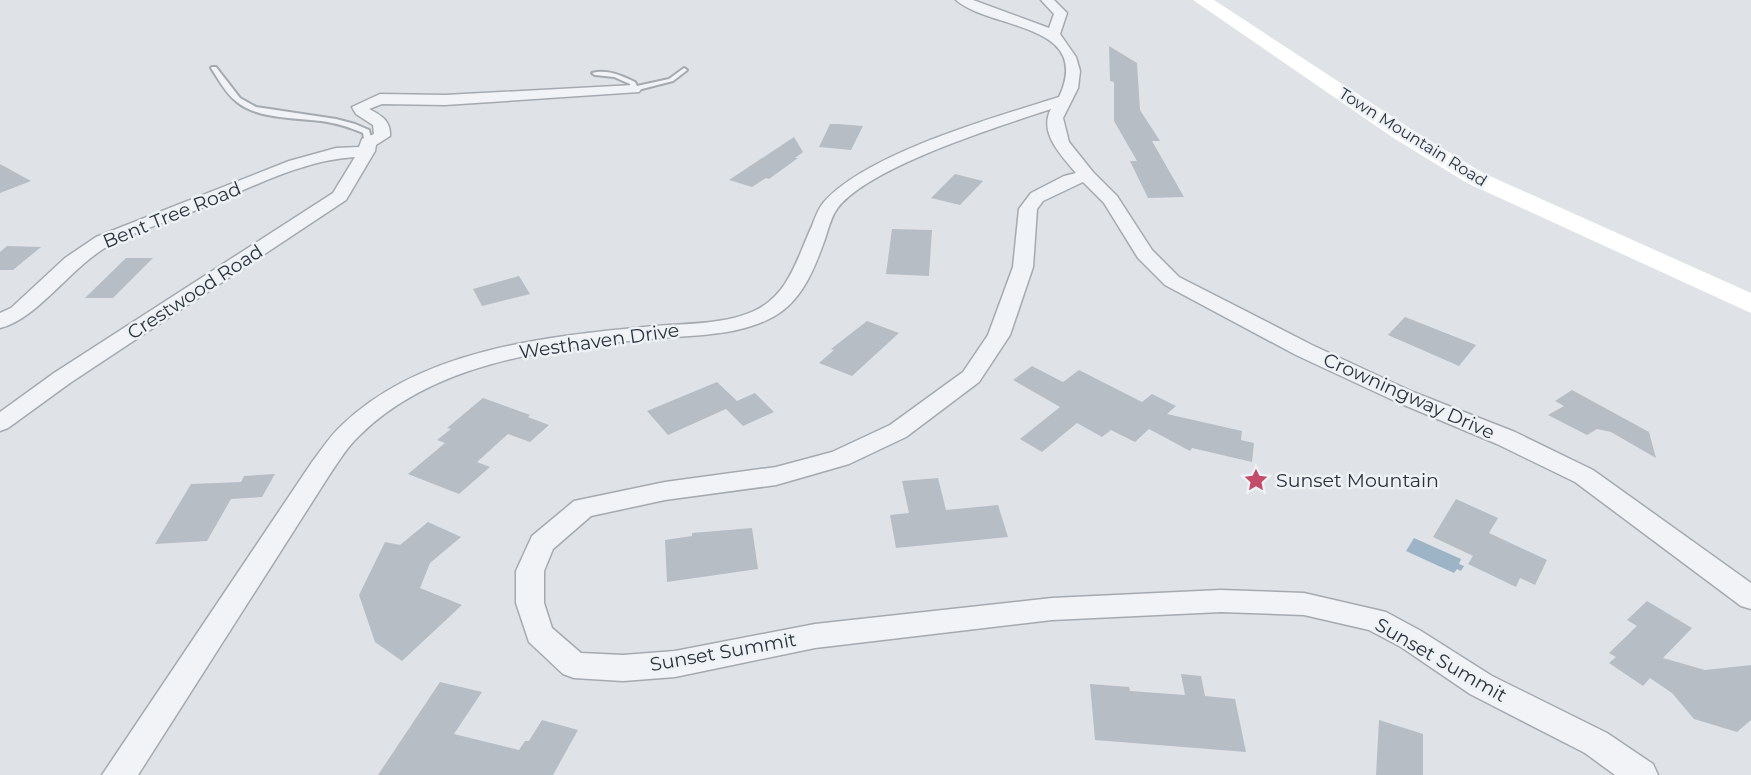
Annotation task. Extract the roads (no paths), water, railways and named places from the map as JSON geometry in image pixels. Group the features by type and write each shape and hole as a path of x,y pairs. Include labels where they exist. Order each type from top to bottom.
{"main road":[{"name":"Town Mountain Road","path":"1202,0 1403,134 1475,178 1751,304"}],"street":[{"path":"962,0 1053,34 1075,72 1075,82 1055,118 1060,141 1087,176"},
{"path":"1047,0 1061,13 1053,34"},
{"name":"Crestwood Road","path":"0,423 62,378 340,196 367,146 382,136 383,127 380,121 361,111 360,107 380,99 445,100 634,89"},
{"name":"Westhaven Drive","path":"119,775 321,468 352,428 399,393 440,375 495,357 550,345 726,325 760,316 782,303 801,277 829,207 854,184 982,127 1065,100"},
{"name":"Bent Tree Road","path":"0,322 18,312 72,262 103,241 295,165 367,146"},
{"name":"Crowningway Drive","path":"1087,176 1111,200 1145,254 1172,281 1304,350 1405,397 1506,438 1584,476 1751,598"},
{"name":"Sunset Summit","path":"1087,176 1070,180 1037,197 1028,209 1023,267 999,335 971,377 898,431 840,458 776,476 665,491 583,508 542,543 530,571 530,603 539,634 574,665 622,668 675,664 816,636 1052,609 1222,601 1304,604 1377,620 1481,685 1596,743 1641,775"}],"lane":[{"path":"214,68 241,102 266,110 349,125 366,132 367,146"},
{"path":"595,73 622,77 633,83 634,89 671,80 684,70"}],"water":[{"path":"1414,538 1461,559 1459,564 1464,566 1461,571 1457,569 1454,573 1406,551"}],"place":[{"name":"Sunset Mountain","path":"1256,480"}]}
